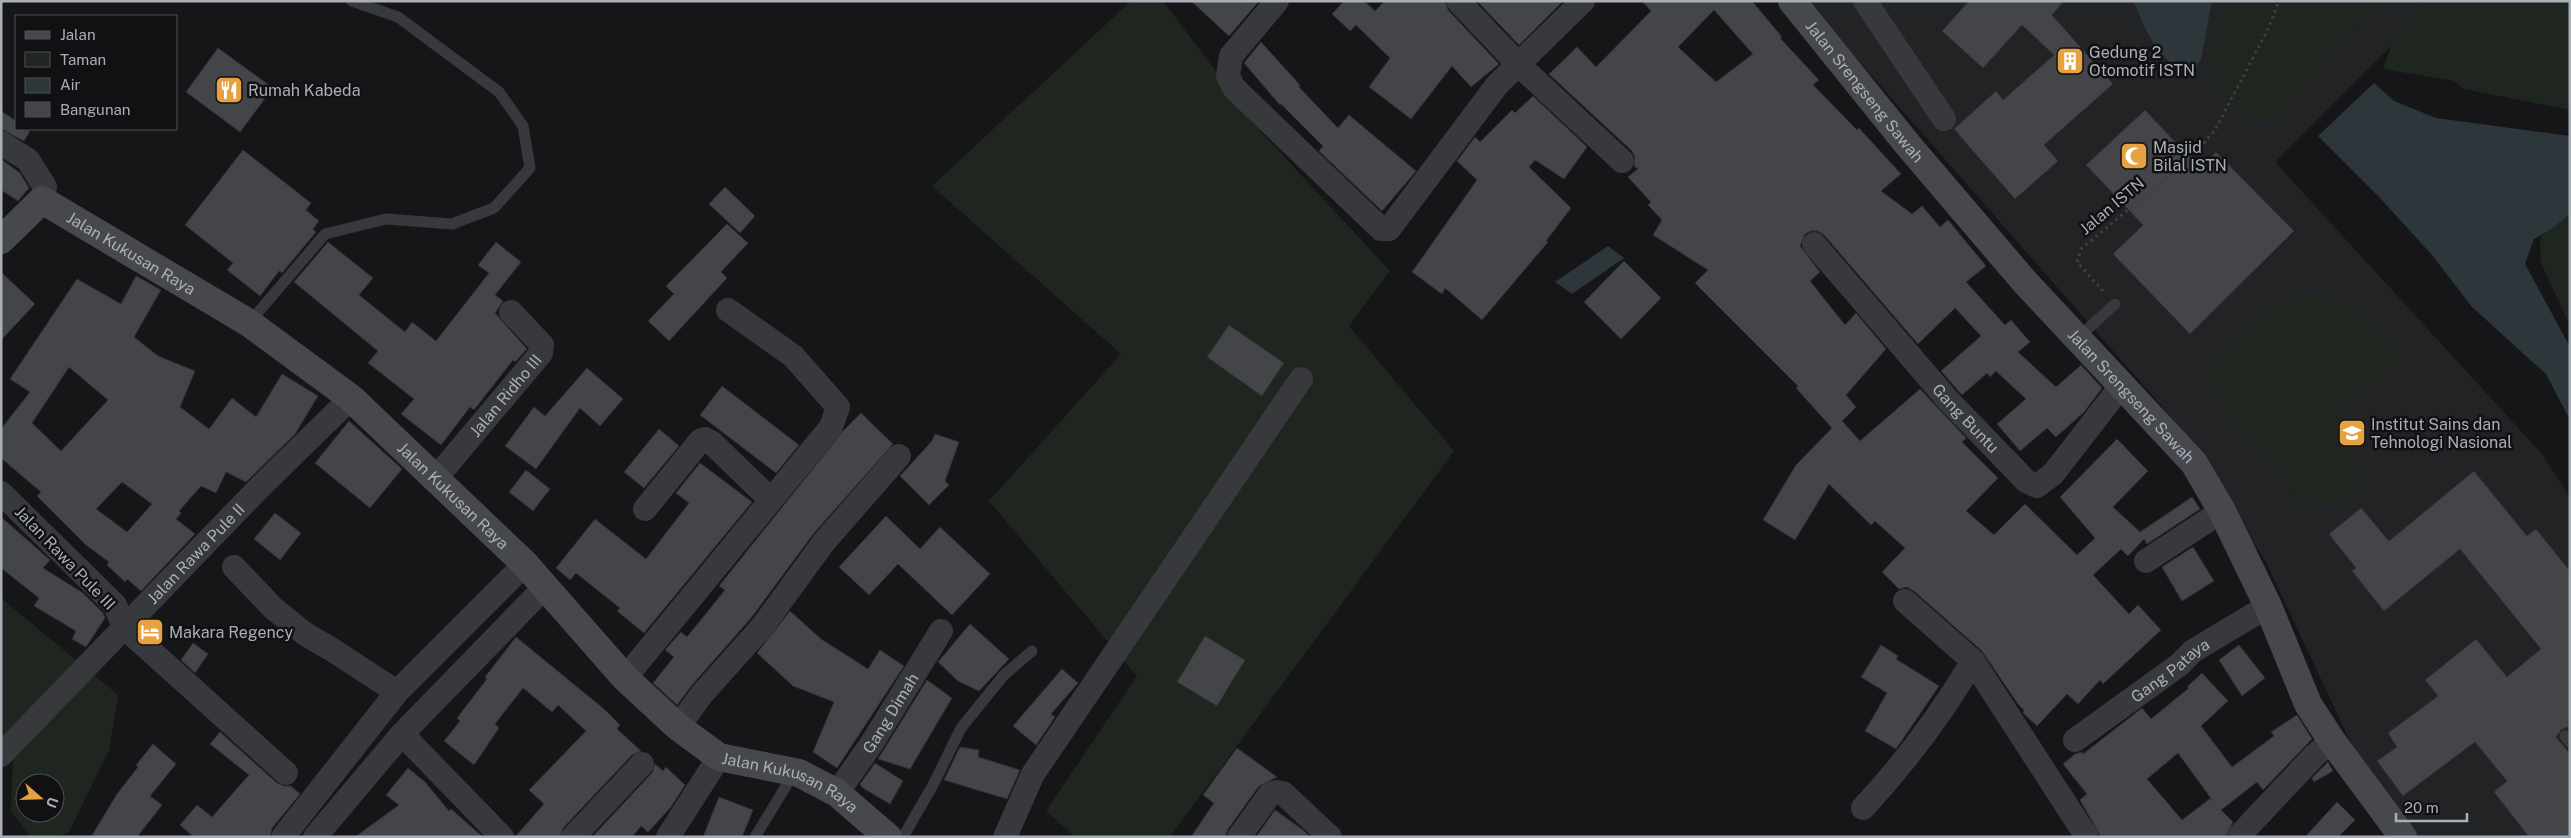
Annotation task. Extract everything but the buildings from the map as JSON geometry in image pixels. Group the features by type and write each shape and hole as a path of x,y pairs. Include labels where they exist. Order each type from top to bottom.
{"street":[{"path":"1278,1 1231,56 1228,76 1234,88 1381,229 1389,229 1394,224 1497,85 1583,1"},
{"path":"1458,1 1519,65 1622,161"},
{"name":"Jalan Srengseng Sawah","path":"1792,1 1908,145 2024,281 2194,463 2222,511 2268,606 2308,704 2332,741 2403,837"},
{"path":"1865,1 1944,119"},
{"path":"1,143 28,160 45,187 42,200 1,240"},
{"name":"Jalan Kukusan Raya","path":"42,200 249,323 351,398 525,564 626,678 678,727 719,757 795,772 837,793 888,837"},
{"name":"Gang Buntu","path":"1814,244 1948,400 2026,481 2037,486 2053,474 2122,385"},
{"path":"626,678 770,499 831,427 838,407 792,356 728,310"},
{"name":"Jalan Ridho III","path":"436,478 541,353 542,346 511,312"},
{"path":"1005,837 1033,774 1301,379"},
{"name":"Jalan Rawa Pule II","path":"1,755 258,490 351,398"},
{"path":"645,509 700,441 705,439 711,442 770,499"},
{"path":"678,727 702,694 762,627 824,542 899,456"},
{"name":"Jalan Rawa Pule III","path":"1,493 115,605 124,627"},
{"path":"2146,561 2222,511"},
{"path":"283,837 397,692 525,564"},
{"path":"234,567 273,608 304,634 331,648 397,692"},
{"path":"315,837 402,734 545,587"},
{"path":"1905,601 1973,661 2087,837"},
{"name":"Gang Pataya","path":"2075,740 2179,665 2193,652 2268,606"},
{"path":"124,627 286,773"},
{"name":"Gang Dimah","path":"837,793 872,743 941,631"},
{"path":"1863,808 1903,760 1959,685 1973,661"},
{"path":"402,734 502,837"},
{"path":"2238,837 2309,762 2332,741"},
{"path":"668,837 719,757"},
{"path":"573,837 642,764"},
{"path":"1239,837 1270,794 1277,792 1283,793 1330,837"}],"lane":[{"path":"249,323 325,234 386,219 452,224 494,208 530,168 523,126 499,92 398,16 352,1"},
{"path":"2078,338 2115,304"},
{"path":"903,837 933,785 961,728 1004,675 1032,651"},
{"path":"755,837 795,772"}],"path":[{"name":"Jalan ISTN","path":"2115,304 2077,262 2078,254 2081,249 2193,156 2215,130 2268,29 2279,1"}],"shaded area":[{"name":"Institut Sains dan Tehnologi Nasional","path":"1806,1 2436,1 2275,162 2542,454 2570,497 2570,837 2418,837 2359,760 2265,560 2166,411"}],"green space":[{"path":"1131,1 1163,1 1263,134 1390,271 1349,326 1454,451 1170,837 1075,837 1046,811 1137,676 989,501 1121,354 932,186"},
{"path":"2228,1 2381,1 2271,120 2260,121 2246,117 2234,106 2222,92 2211,68 2213,44"},
{"path":"2428,1 2570,1 2570,110 2463,89 2454,81 2383,69 2395,35"},
{"path":"2570,212 2570,326 2541,263 2540,237"},
{"path":"2303,292 2338,300 2351,306 2369,321 2400,359 2340,412 2343,436 2358,469 2356,483 2338,501 2312,509 2293,493 2271,462 2205,383 2223,351 2243,328 2268,311"},
{"path":"1,598 118,695 109,750 69,832 59,837 30,837 20,823 65,823 65,773 15,773 15,816 11,811 13,758 1,749"}],"water":[{"path":"2133,1 2212,1 2201,59 2196,67 2188,71 2168,61 2153,43"},
{"path":"2374,83 2394,101 2436,118 2570,136 2570,214 2550,230 2534,239 2525,264 2570,347 2570,420 2546,374 2472,307 2432,255 2380,198 2318,136"},
{"path":"1608,246 1624,258 1572,294 1555,282"}],"place":[{"name":"Gedung 2 Otomotif ISTN","path":"2070,61"},
{"name":"Rumah Kabeda","path":"229,90"},
{"name":"Masjid Bilal ISTN","path":"2134,156"},
{"name":"Institut Sains dan Tehnologi Nasional","path":"2352,433"},
{"name":"Makara Regency","path":"150,632"}]}
